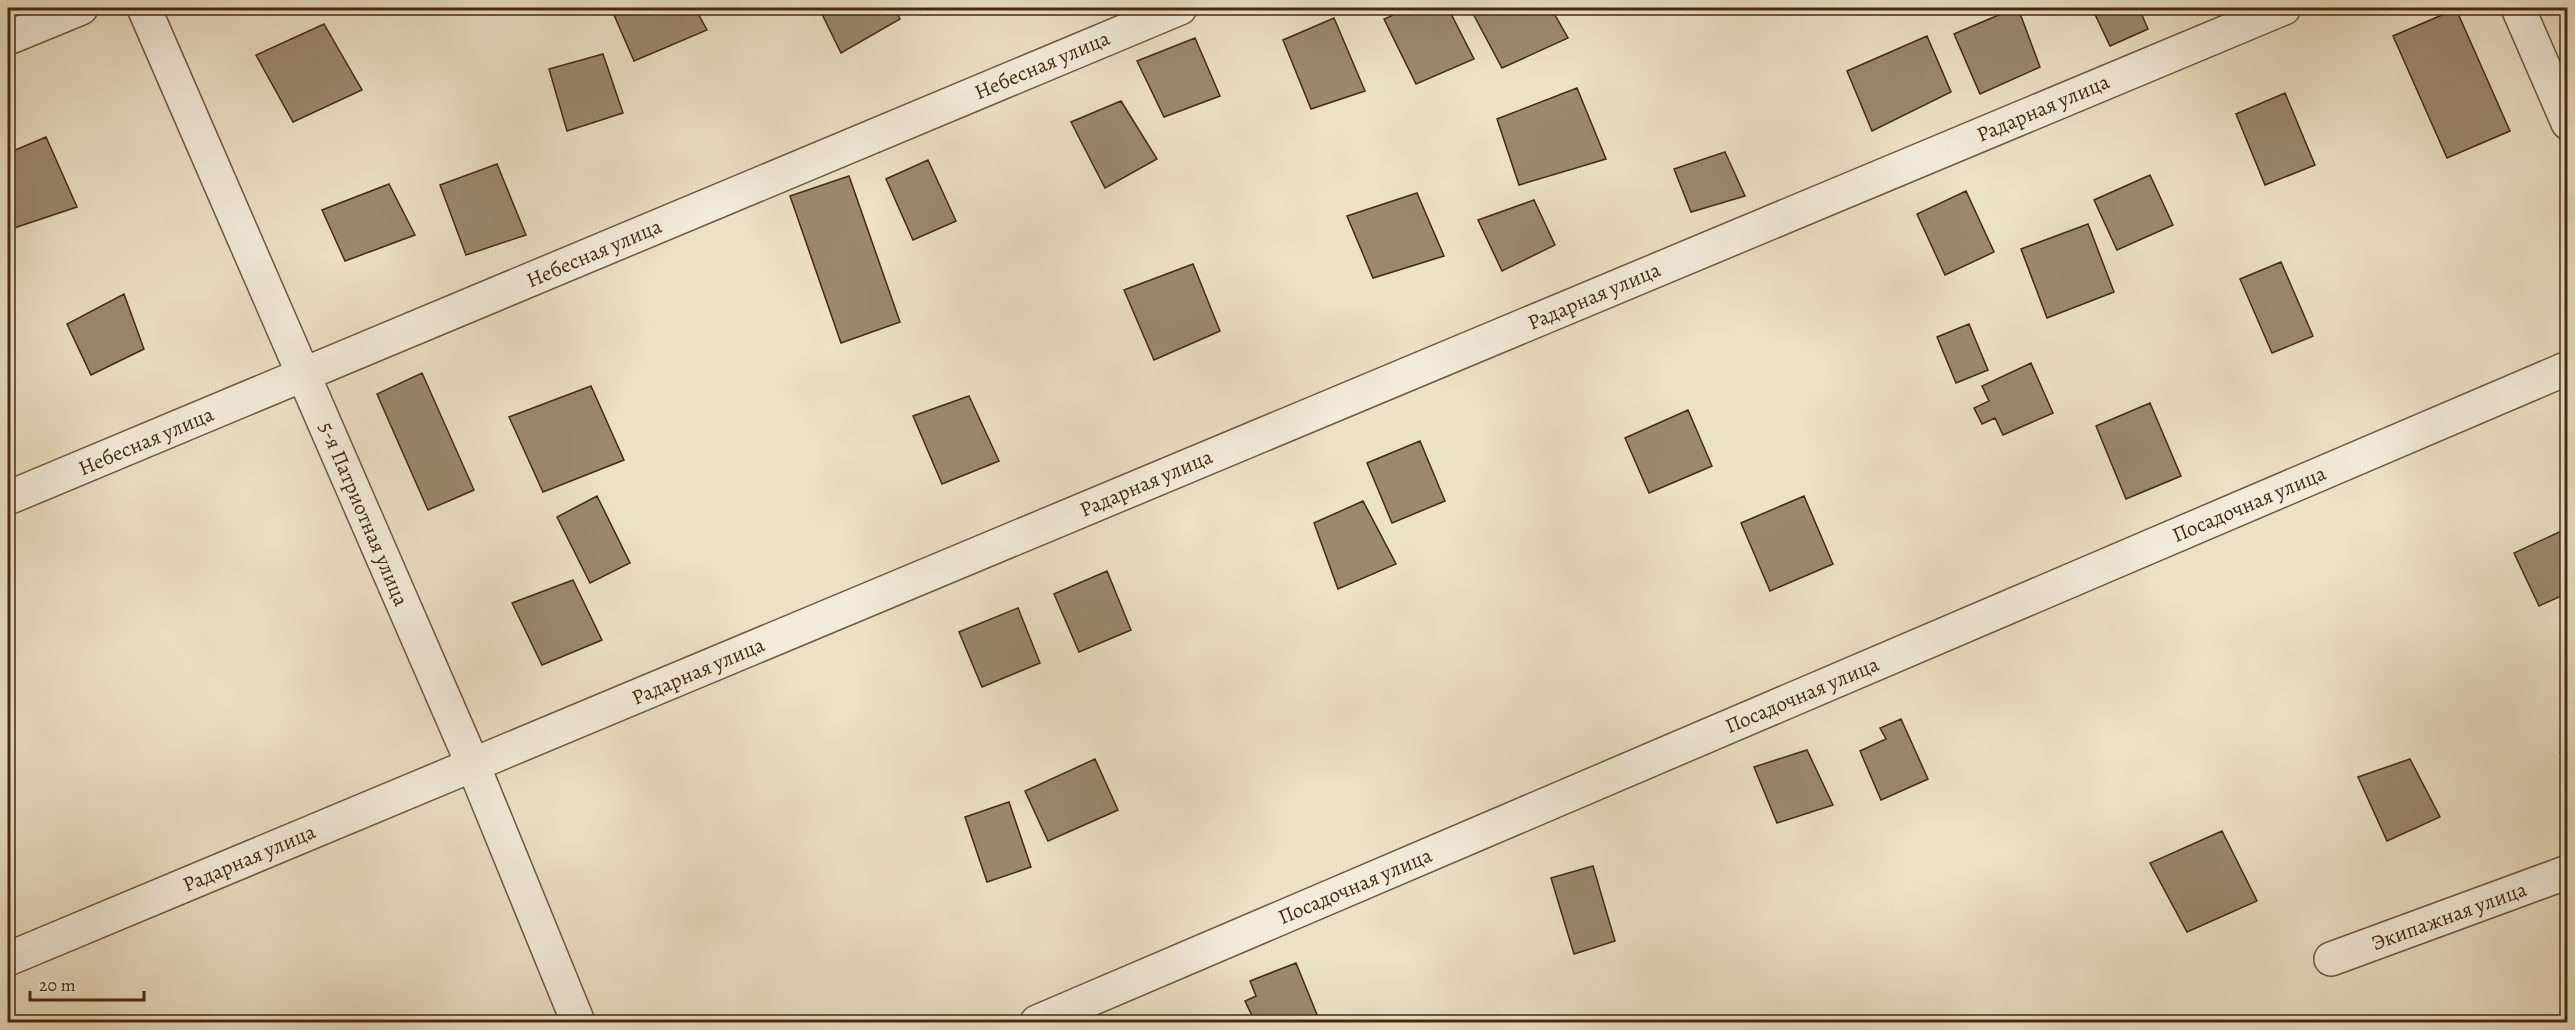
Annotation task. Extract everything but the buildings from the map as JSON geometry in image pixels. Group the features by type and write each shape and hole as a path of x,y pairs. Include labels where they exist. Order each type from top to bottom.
{"street":[{"path":"8,38 81,8"},
{"name":"5-я Патриотная улица","path":"144,8 473,765 578,1023"},
{"name":"Небесная улица","path":"8,498 1180,8"},
{"name":"Радарная улица","path":"8,959 2284,8"},
{"path":"2518,8 2568,123"},
{"name":"Посадочная улица","path":"1037,1023 2568,368"},
{"name":"Экипажная улица","path":"2331,959 2568,872"}]}
